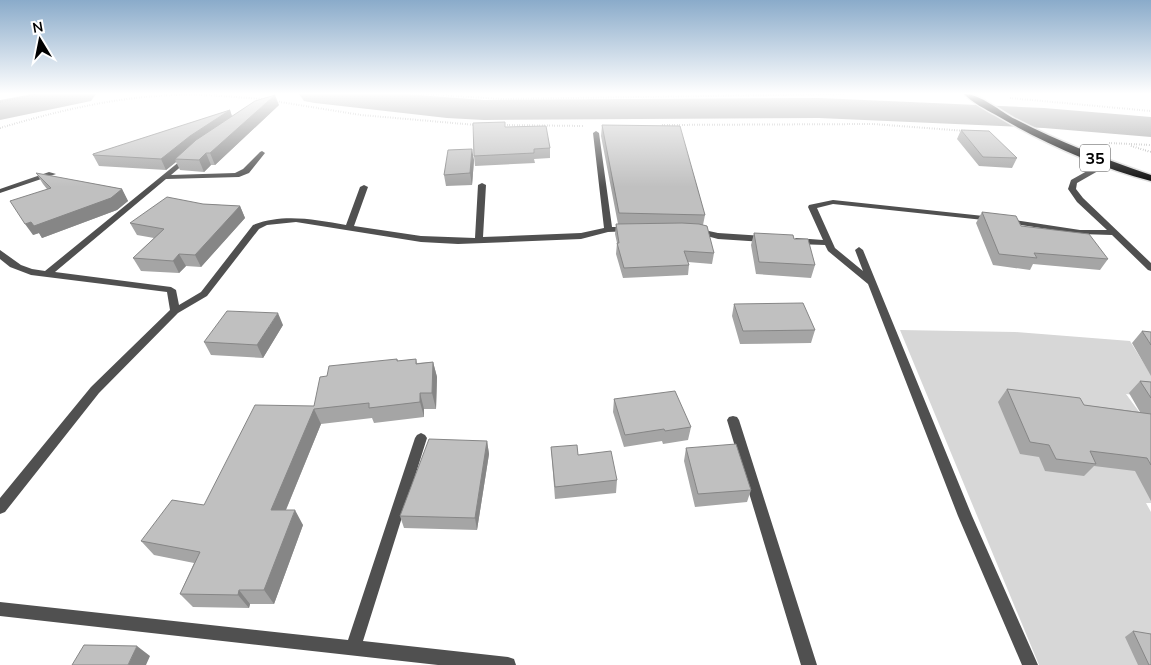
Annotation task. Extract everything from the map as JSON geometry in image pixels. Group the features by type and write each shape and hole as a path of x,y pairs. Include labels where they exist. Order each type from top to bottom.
{"main road":[{"name":"35","path":"1021,125 1108,163 1151,178"}],"street":[{"path":"596,133 608,230"},
{"path":"165,177 236,175 246,171 262,153"},
{"path":"47,274 192,155"},
{"path":"1108,163 1074,182 1072,189 1080,200 1151,268"},
{"path":"0,191 52,174"},
{"path":"479,240 482,185"},
{"path":"349,229 364,187"},
{"path":"871,282 831,249 812,207 833,202 959,214 1080,232 1115,233"},
{"path":"0,508 95,390 174,311 204,294 256,227 266,223 296,220 422,239 479,240 582,236 608,230 635,229"},
{"path":"690,230 718,236 773,240"},
{"path":"791,241 828,243"},
{"path":"860,250 871,282 965,516 1030,665"},
{"path":"0,252 7,262 14,267 47,274 171,290 174,311"},
{"path":"733,420 810,665"},
{"path":"353,648 421,438"},
{"path":"0,609 508,665"}],"path":[{"path":"505,125 587,126"},
{"path":"653,126 759,125"},
{"path":"887,125 967,131"},
{"path":"1126,144 1151,152"}],"shaded area":[{"path":"900,330 1015,332 1130,341 1151,375 1151,397 1126,394 1151,428 1151,503 1146,503 1151,512 1151,665 1039,665"}],"building":[{"path":"183,125 207,125 161,159 93,154"},
{"path":"219,125 241,125 210,153 206,153 199,160 175,159 196,140"},
{"path":"473,125 505,125 505,127 546,126 550,148 534,149 534,153 474,156"},
{"path":"602,125 680,126 705,215 619,213"},
{"path":"961,130 989,131 1017,158 983,157"},
{"path":"472,149 470,173 444,175 448,150"},
{"path":"36,173 122,189 111,198 34,226 31,222 25,224 10,201 51,188"},
{"path":"167,197 203,204 240,206 195,255 179,254 173,261 133,258 164,229 130,223"},
{"path":"982,212 1016,216 1021,226 1089,234 1108,259 1034,253 1037,258 999,254"},
{"path":"682,223 707,226 714,253 684,251 689,265 624,268 617,243 619,243 616,224"},
{"path":"754,233 793,235 794,239 808,239 815,265 759,262"},
{"path":"803,303 815,330 743,331 734,304"},
{"path":"227,311 278,313 257,345 204,342"},
{"path":"1142,331 1151,332 1151,345"},
{"path":"397,359 397,361 416,359 416,364 433,362 432,393 420,393 420,402 369,408 369,403 314,409 271,510 295,510 264,590 239,590 238,595 180,594 200,552 141,541 172,500 204,505 255,405 314,406 320,377 327,376 329,366"},
{"path":"1140,381 1151,382 1151,398"},
{"path":"1007,389 1080,398 1084,405 1151,414 1151,465 1147,458 1090,451 1096,464 1056,459 1049,445 1030,442"},
{"path":"675,391 691,427 625,435 614,399"},
{"path":"429,439 487,441 475,518 400,516"},
{"path":"736,444 751,490 698,494 686,448"},
{"path":"577,445 578,455 611,451 617,480 555,487 551,447"},
{"path":"1133,631 1151,634 1151,665 1149,665"},
{"path":"84,645 137,646 128,665 72,665"}],"waterway":[{"path":"1128,125 1151,127"}]}
